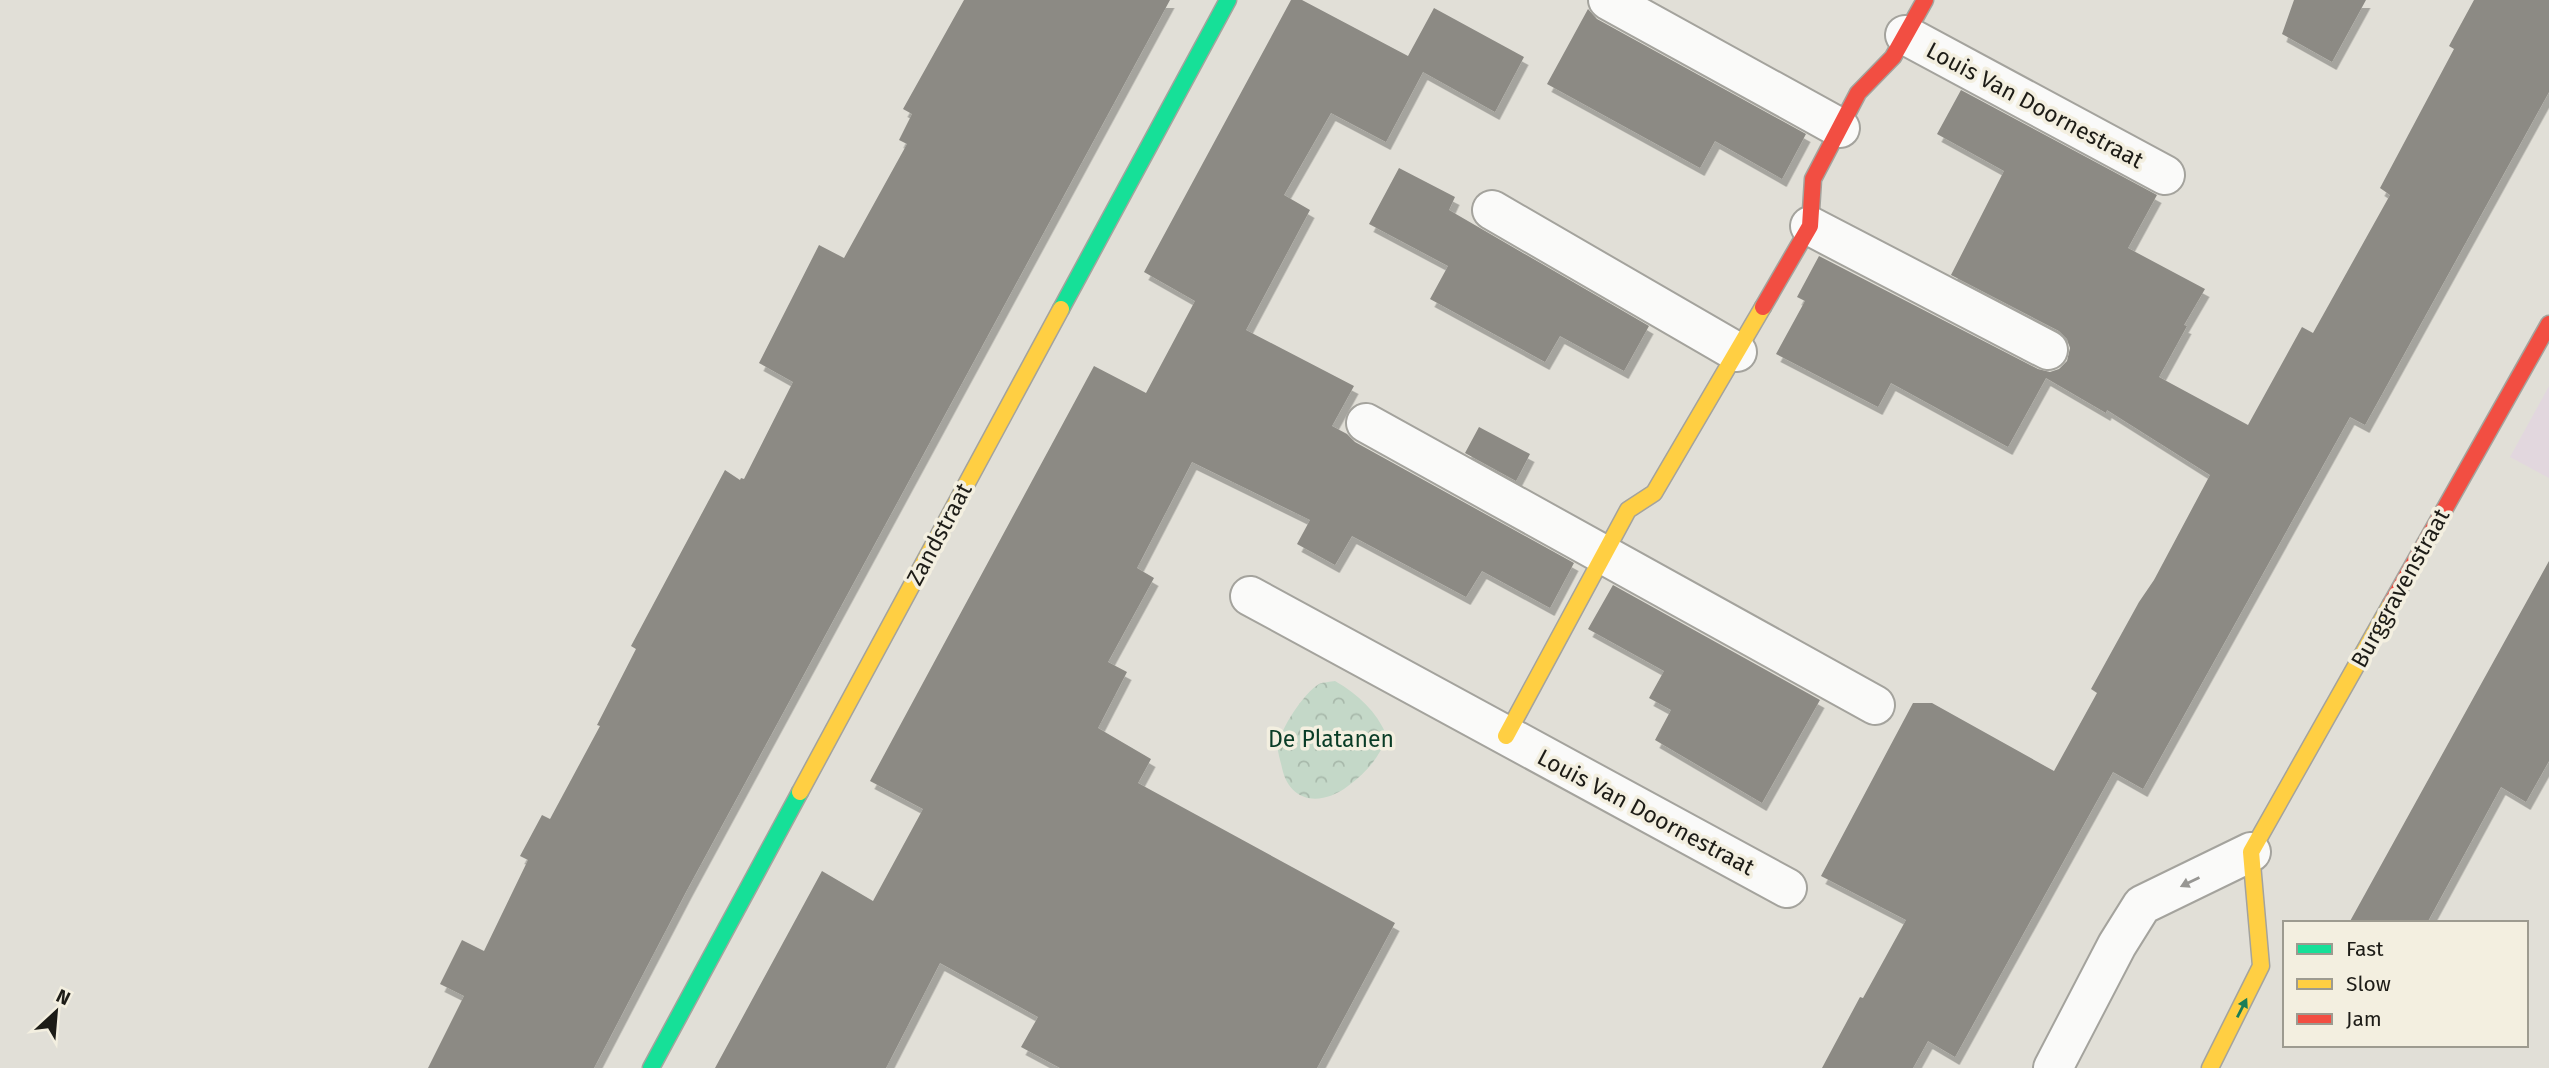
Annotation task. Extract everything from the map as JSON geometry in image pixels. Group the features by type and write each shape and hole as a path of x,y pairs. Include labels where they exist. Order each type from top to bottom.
{"street":[{"name":"Zandstraat","path":"650,1068 1228,0"},
{"path":"1608,0 1840,128"},
{"name":"Louis Van Doornestraat","path":"1506,736 1628,510 1654,493 1811,226 1813,179 1858,93 1893,57 1925,0"},
{"name":"Louis Van Doornestraat","path":"1905,35 2165,175"},
{"path":"1492,210 1737,352"},
{"path":"1811,226 2048,350"},
{"name":"Burggravenstraat","path":"2251,852 2549,324"},
{"path":"1366,423 1875,705"},
{"name":"Louis Van Doornestraat","path":"1250,596 1787,888"},
{"path":"2053,1068 2117,945 2143,905 2251,852 2261,966 2210,1068"}],"shaded area":[{"path":"2549,386 2549,478 2510,457"}],"green space":[{"name":"De Platanen","path":"1335,681 1366,704 1387,736 1376,758 1355,781 1328,797 1308,798 1292,789 1286,780 1278,746 1288,721 1307,695 1319,684"}],"building":[{"path":"964,0 1170,0 687,890 594,1068 428,1068 464,996 440,984 462,940 484,951 528,860 520,856 542,815 550,819 600,726 597,725 636,649 631,646 725,470 740,480 744,479 793,382 759,363 819,245 844,258 907,144 899,140 912,114 903,109"},
{"path":"1291,0 1302,0 1408,56 1434,8 1524,57 1495,112 1423,72 1386,142 1331,113 1284,195 1310,210 1246,330 1354,386 1332,426 1355,442 1574,563 1550,608 1482,571 1466,597 1352,536 1335,565 1297,544 1310,520 1192,462 1137,568 1154,578 1108,662 1127,672 1098,728 1151,759 1138,783 1395,923 1317,1068 1060,1068 1021,1047 1038,1017 940,963 886,1068 715,1068 822,871 873,901 923,809 870,781 1094,366 1146,393 1195,301 1144,272"},
{"path":"2294,0 2366,0 2332,62 2282,34"},
{"path":"2474,0 2549,0 2549,92 2365,425 2350,417 2143,789 2113,772 1955,1057 1928,1041 1913,1068 1822,1068 1906,920 1821,876 1913,703 1932,703 2054,771 2097,693 2091,689 2210,475 2107,410 2106,413 2046,378 2008,447 1891,383 1878,407 1776,354 1805,301 1797,297 1819,256 2038,369 2050,372 2059,369 2067,361 2070,348 2067,339 2059,331 1951,275 2004,171 1937,134 1961,90 2157,195 2128,248 2205,289 2159,377 2248,425 2302,327 2313,333 2390,195 2380,188 2454,49 2449,46"},
{"path":"1588,9 1597,19 1806,134 1782,179 1715,141 1700,168 1547,84"},
{"path":"1399,168 1455,197 1449,210 1649,326 1624,371 1560,336 1545,362 1430,299 1448,266 1369,224"},
{"path":"1479,427 1530,454 1516,481 1465,453"},
{"path":"2549,561 2549,761 2526,802 2501,787 2428,921 2350,921"},
{"path":"1613,585 1820,700 1762,803 1655,740 1671,710 1649,698 1664,671 1588,629"}],"traffic: fast":[{"path":"1061,309 1228,0"},
{"path":"651,1068 800,792"}],"traffic: slow":[{"path":"1506,736 1628,510 1654,493 1763,307"},
{"path":"800,792 1061,309"},
{"path":"2210,1068 2261,966 2251,852 2391,604"}],"traffic: jam":[{"path":"1763,307 1810,226 1813,179 1858,93 1893,57 1925,0"},
{"path":"2391,604 2549,324"}]}
